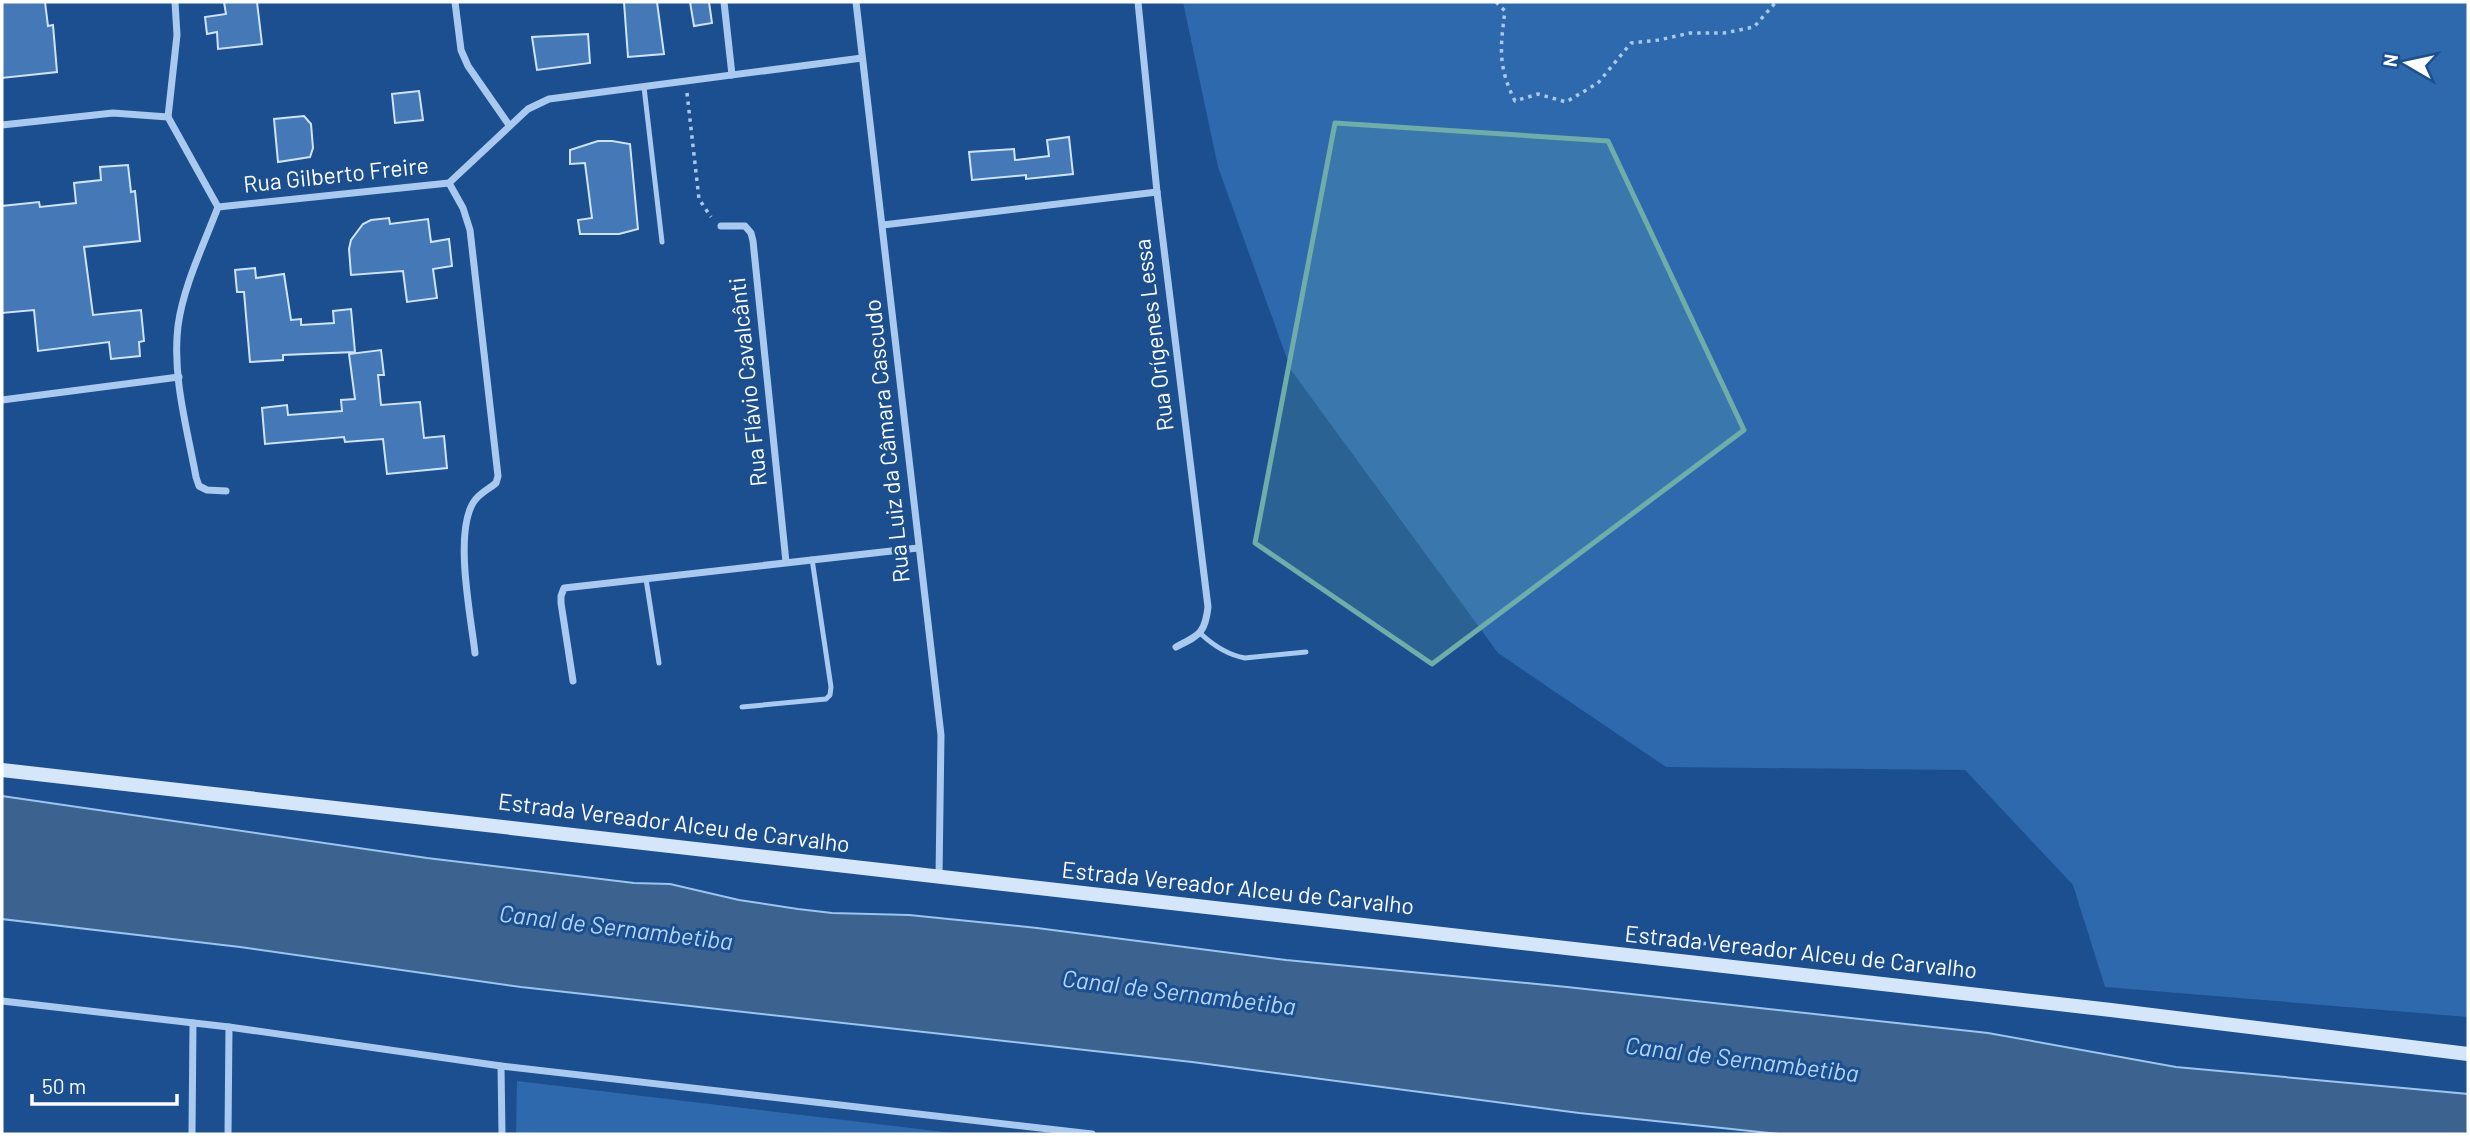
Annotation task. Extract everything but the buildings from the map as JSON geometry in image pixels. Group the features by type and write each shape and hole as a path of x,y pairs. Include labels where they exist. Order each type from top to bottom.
{"street":[{"path":"2,125 113,113 168,117 177,35 175,2"},
{"path":"455,2 461,50 468,66 509,125"},
{"path":"724,2 732,75"},
{"name":"Rua Luiz da Câmara Cascudo","path":"856,2 941,735 939,877"},
{"name":"Rua Orígenes Lessa","path":"1138,2 1157,192 1208,607 1201,634"},
{"name":"Rua Gilberto Freire","path":"168,117 218,207 449,183 528,109 549,99 862,58"},
{"path":"449,183 463,208 470,230 496,463 496,482 481,492 471,506 466,530 464,567 475,653"},
{"path":"883,225 1157,192"},
{"path":"218,207 183,303 176,348 178,377 199,486 207,490 226,491"},
{"name":"Rua Flávio Cavalcânti","path":"721,226 744,226 751,233 753,241 786,562"},
{"path":"2,400 178,377"},
{"path":"573,681 561,603 564,589 918,548"},
{"path":"1176,647 1201,634"},
{"name":"Estrada Vereador Alceu de Carvalho","path":"2,769 2111,1010 2468,1054"},
{"path":"2,1002 229,1027 501,1066 1092,1134"},
{"path":"192,1134 193,1023"},
{"path":"228,1134 229,1027"},
{"path":"501,1066 502,1134"}],"lane":[{"path":"644,87 662,242"},
{"path":"742,707 826,699 830,695 812,559"},
{"path":"646,579 659,663"},
{"path":"1201,634 1212,644 1237,657 1306,652"}],"path":[{"path":"1496,2 1505,11 1500,43 1503,77 1515,101 1538,94 1566,102 1598,83 1631,43 1690,33 1724,33 1754,27 1776,2"},
{"path":"686,81 699,199 706,212 721,226"}],"highlighted area":[{"path":"1335,123 1608,141 1744,430 1432,664 1255,543"}],"shaded area":[{"path":"1183,2 2468,2 2468,1017 2105,987 2073,885 1965,770 1666,767 1498,653 1291,370 1218,167"},
{"path":"517,1081 961,1134 516,1134"}],"water":[{"name":"Canal de Sernambetiba","path":"2,796 427,858 634,883 670,884 739,900 798,909 832,913 909,915 1037,928 1286,960 1567,987 1988,1033 2176,1067 2468,1094 2468,1134 1779,1134 1579,1113 1192,1062 521,987 240,947 2,919"}]}
